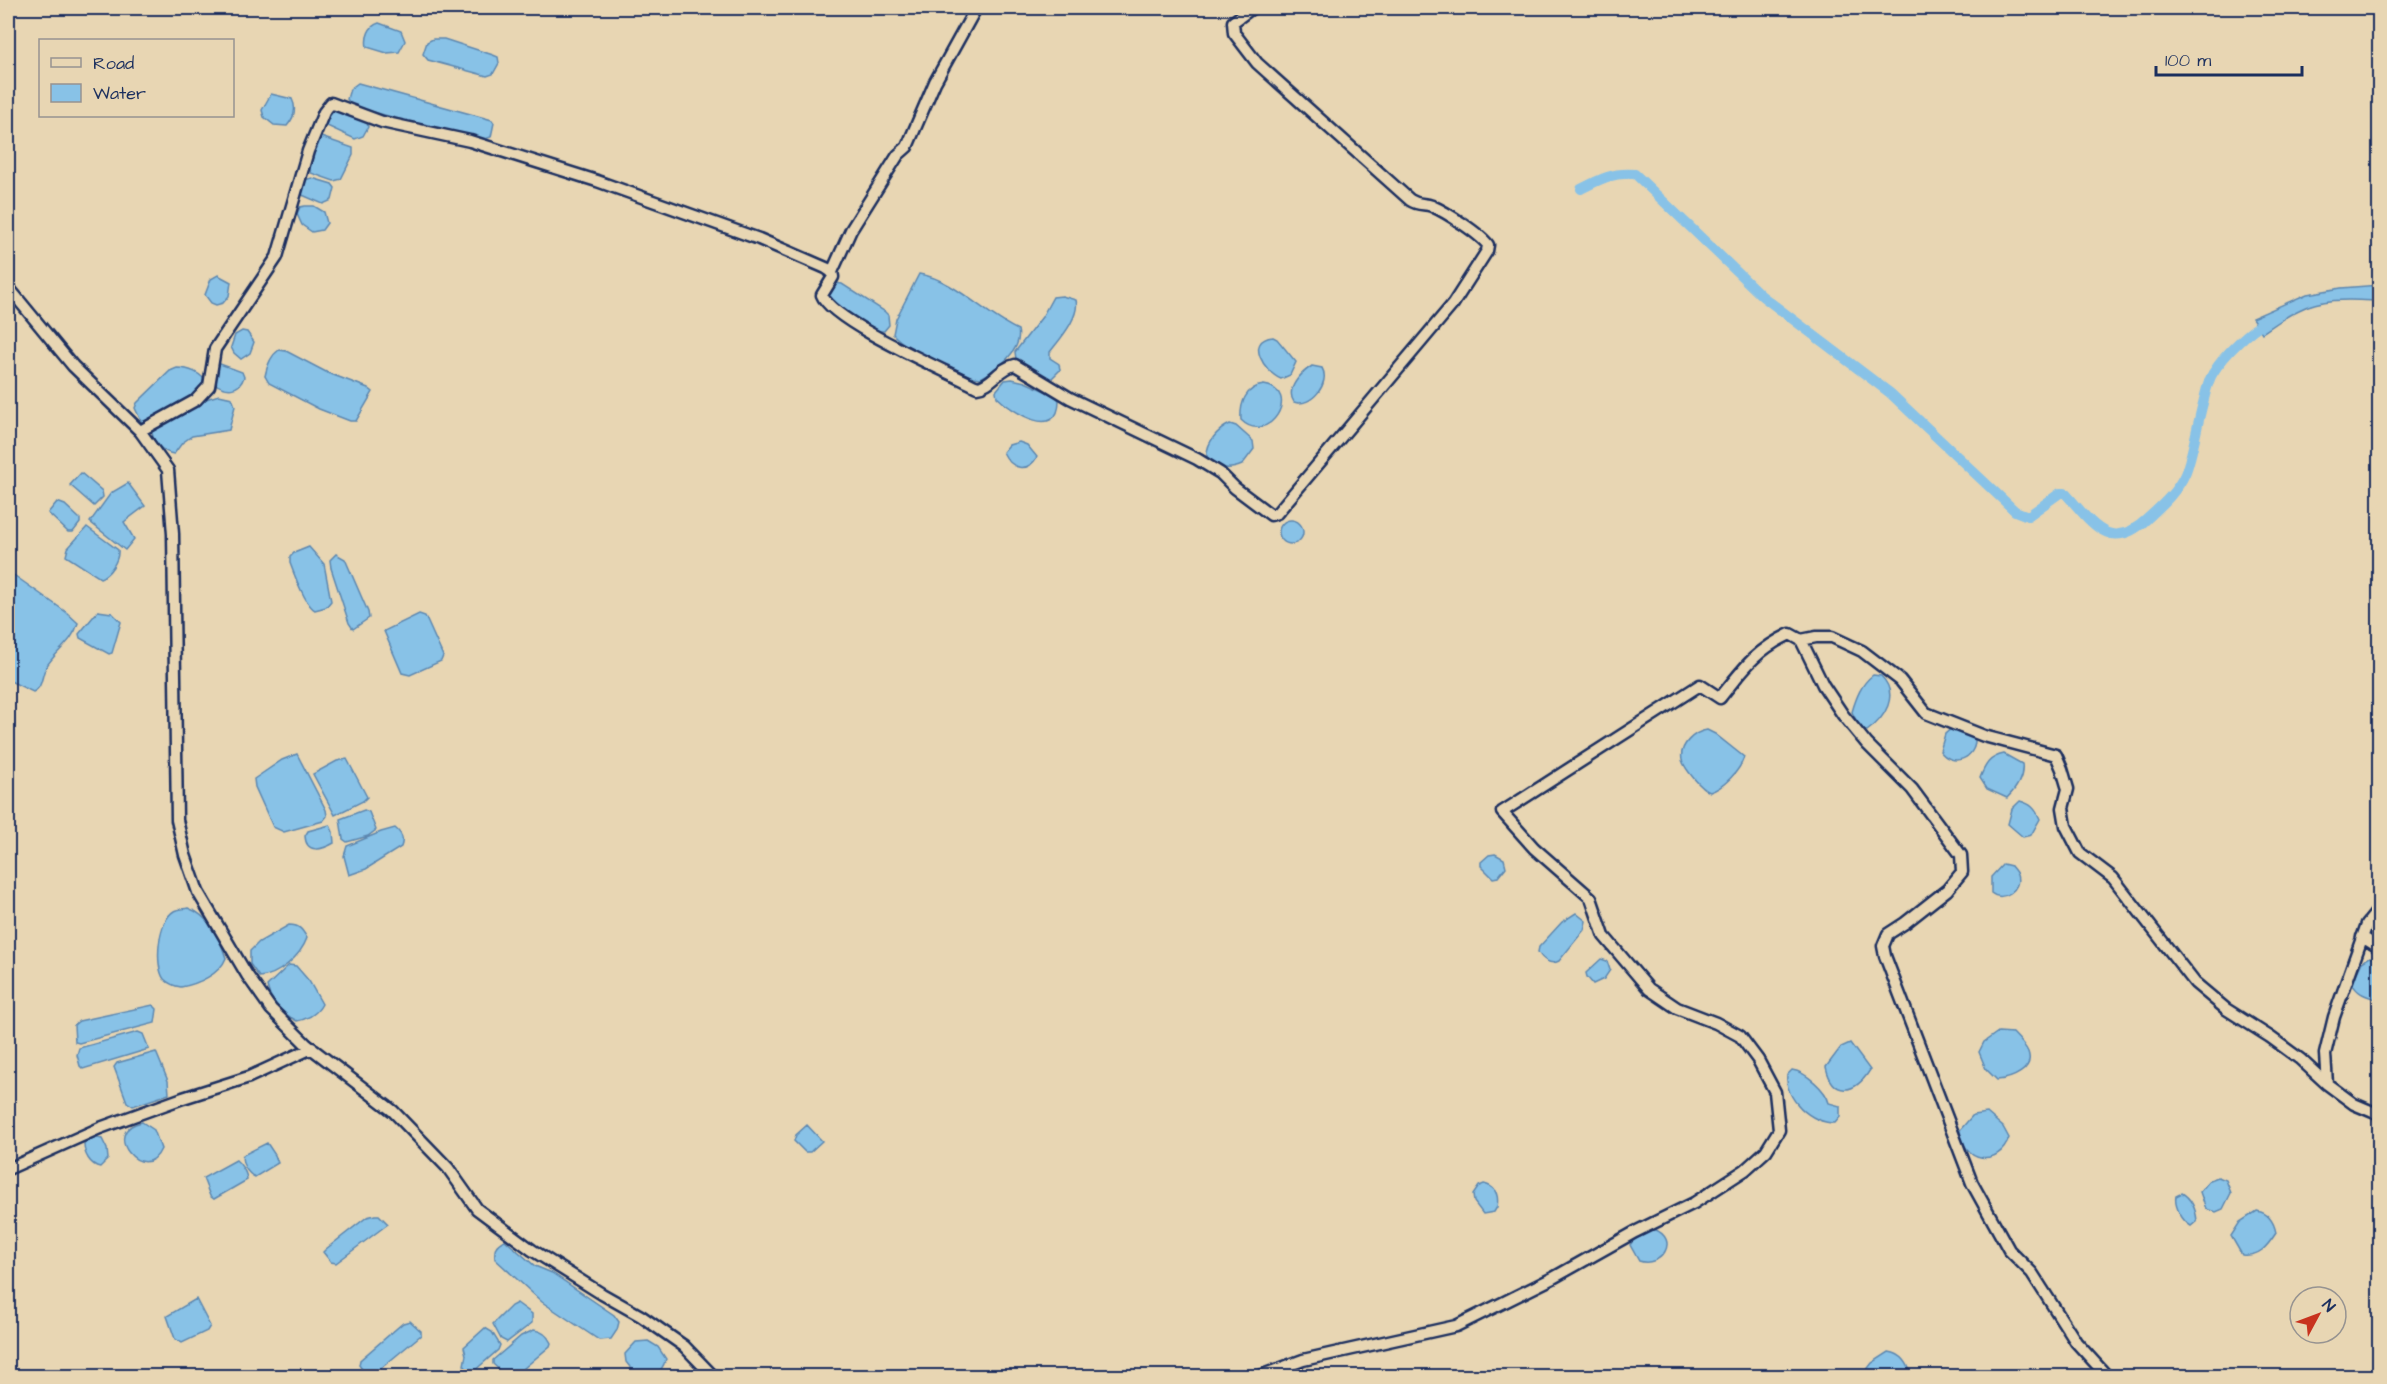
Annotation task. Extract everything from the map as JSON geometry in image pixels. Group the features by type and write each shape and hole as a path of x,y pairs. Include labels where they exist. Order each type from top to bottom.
{"street":[{"path":"976,8 934,82 907,147 893,163 851,230 832,272 833,277 822,295 824,302 838,314 870,333 977,387 983,387 1007,367 1015,366 1070,398 1197,459 1220,473 1235,488 1271,515 1277,513 1453,304 1487,251 1488,245 1433,207 1419,206 1410,201 1257,63 1234,33 1233,22 1252,8"},
{"path":"140,431 196,400 209,386 215,349 277,257 308,152 324,112 331,103 382,122 470,141 597,181 759,239 832,272"},
{"path":"8,287 73,366 140,431 168,470 173,534 177,820 185,855 198,892 247,975 271,1009 312,1048 393,1111 448,1168 477,1209 532,1250 641,1316 684,1346 713,1377"},
{"path":"1260,1377 1303,1360 1456,1326 1553,1278 1635,1232 1694,1203 1745,1170 1766,1151 1779,1130 1775,1092 1758,1060 1740,1035 1677,1008 1649,989 1604,936 1591,898 1534,848 1502,812 1700,685 1720,698 1752,659 1769,644 1790,634 1801,640 1823,684 1843,715 1867,744 1912,789 1961,855 1962,872 1947,890 1905,924 1888,934 1882,946 1972,1183 1985,1211 2009,1250 2031,1273 2076,1342 2108,1377"},
{"path":"1801,640 1832,638 1862,651 1900,680 1926,713 1984,736 2056,755 2068,789 2063,808 2066,826 2080,853 2113,878 2195,983 2226,1009 2270,1036 2354,1104 2379,1115"},
{"path":"2327,1084 2325,1054 2334,1017 2367,924 2379,908"},
{"path":"2362,937 2379,948"},
{"path":"8,1168 100,1128 249,1077 312,1048"}],"water":[{"path":"379,23 401,31 405,41 399,52 387,53 367,47 368,32"},
{"path":"433,39 444,39 493,55 498,57 499,63 493,74 487,76 428,60 423,54 427,42"},
{"path":"358,83 492,120 494,123 491,137 479,141 359,108 347,99 350,89"},
{"path":"271,94 292,99 294,113 287,126 274,125 264,117 262,110"},
{"path":"335,108 367,122 368,127 363,136 355,139 325,125 325,120"},
{"path":"321,137 353,148 353,155 341,179 334,181 311,173 312,154"},
{"path":"312,178 332,184 335,188 332,200 323,204 300,194 304,180"},
{"path":"314,206 324,212 327,223 322,230 312,232 302,225 297,214 300,207"},
{"path":"919,274 945,283 1018,330 1019,338 1013,352 994,370 981,378 948,367 899,340 893,334 896,319"},
{"path":"218,275 231,282 229,296 223,303 216,305 211,303 205,295 211,279"},
{"path":"835,283 842,284 884,311 888,315 889,325 884,331 879,331 843,313 827,298"},
{"path":"2379,285 2379,301 2339,300 2318,303 2294,312 2262,333 2252,318 2307,294"},
{"path":"1062,296 1076,300 1075,313 1068,328 1050,352 1050,358 1059,364 1060,370 1051,379 1043,378 1016,359 1015,352 1042,317 1053,297"},
{"path":"242,331 247,332 254,342 250,353 241,359 231,347 235,335"},
{"path":"1273,337 1296,362 1290,375 1281,379 1269,370 1260,357 1260,344 1264,339"},
{"path":"279,350 286,351 328,373 373,392 356,421 350,421 319,409 269,383 265,376 267,369 271,358"},
{"path":"220,364 242,372 244,377 242,382 232,389 223,388 214,383 217,366"},
{"path":"1312,366 1322,368 1324,380 1322,387 1313,398 1300,403 1294,402 1291,392 1293,387 1299,377"},
{"path":"177,368 195,372 207,384 195,396 142,423 135,408 137,403 170,371"},
{"path":"1005,380 1025,382 1056,396 1059,400 1057,413 1051,419 1043,421 1023,416 1013,410 997,397 996,391"},
{"path":"1264,385 1275,389 1281,397 1281,406 1277,415 1270,422 1261,427 1251,426 1241,420 1243,402 1252,389"},
{"path":"219,395 232,398 235,406 229,430 192,436 182,443 174,454 166,452 157,444 152,432 155,428 180,416 203,400"},
{"path":"1230,424 1236,426 1253,441 1254,449 1242,465 1227,468 1211,461 1207,457 1207,452 1213,438"},
{"path":"1019,442 1027,445 1037,457 1029,466 1015,466 1003,452 1009,445"},
{"path":"81,473 102,491 103,497 94,506 70,485"},
{"path":"128,483 145,506 124,522 134,539 125,550 90,522 111,493"},
{"path":"57,502 65,505 80,519 80,523 73,532 68,532 48,513"},
{"path":"1291,520 1300,523 1303,532 1300,541 1291,544 1282,541 1279,532 1282,523"},
{"path":"87,527 118,550 113,567 100,578 66,556 68,548"},
{"path":"309,547 324,564 331,601 326,607 315,610 304,596 290,563 290,557 294,553"},
{"path":"336,554 345,559 368,612 369,618 353,629 331,568 330,560"},
{"path":"8,571 78,623 72,636 46,667 40,685 33,692 8,680"},
{"path":"98,611 112,613 121,622 112,653 109,654 80,638 79,634"},
{"path":"419,614 425,616 443,656 441,661 410,675 402,673 384,631"},
{"path":"1873,675 1881,676 1887,683 1890,698 1884,713 1867,731 1861,730 1852,712 1862,687"},
{"path":"1953,727 1967,731 1975,739 1972,752 1957,760 1945,756 1940,751 1945,734"},
{"path":"1707,730 1744,757 1739,768 1730,778 1710,792 1702,787 1682,760 1683,749 1688,740 1697,733"},
{"path":"297,754 327,816 323,821 284,832 273,827 255,787 254,779 282,760"},
{"path":"2004,754 2022,764 2019,783 2007,798 1987,789 1980,778 1988,762"},
{"path":"347,759 367,797 335,815 313,774 337,761"},
{"path":"2020,801 2032,807 2040,819 2031,835 2023,837 2008,824 2012,809"},
{"path":"364,810 369,812 376,830 368,836 347,842 343,839 340,819"},
{"path":"330,825 334,843 320,849 308,846 305,836 308,831"},
{"path":"395,828 402,837 401,847 366,869 349,875 344,856 347,846"},
{"path":"1495,854 1504,859 1506,867 1498,877 1493,878 1481,866 1481,862 1489,855"},
{"path":"2003,864 2011,866 2015,871 2017,885 2010,893 1996,896 1991,893 1991,877"},
{"path":"188,908 202,916 213,928 226,958 219,969 208,977 181,987 164,979 161,973 159,943 164,924 169,916 176,910"},
{"path":"1576,913 1586,921 1584,930 1559,961 1552,963 1547,961 1538,952 1539,947 1562,922"},
{"path":"289,925 298,927 303,932 307,938 304,945 281,969 259,977 250,964 250,951 259,942"},
{"path":"2370,957 2379,959 2379,1000 2360,993 2352,983 2362,962"},
{"path":"1601,959 1607,961 1610,970 1604,979 1593,984 1586,973"},
{"path":"289,965 296,966 309,981 322,1004 311,1016 297,1021 278,1006 267,986"},
{"path":"153,1005 157,1009 155,1023 79,1043 75,1042 74,1025 79,1021"},
{"path":"138,1032 143,1034 149,1049 83,1069 80,1066 77,1055 79,1048"},
{"path":"1998,1032 2013,1033 2025,1047 2029,1058 2025,1069 2009,1078 1997,1080 1986,1069 1979,1052 1984,1042"},
{"path":"1850,1043 1870,1070 1858,1084 1851,1088 1839,1088 1829,1077 1826,1067 1841,1047"},
{"path":"156,1052 168,1081 169,1094 133,1106 127,1102 114,1067 117,1063"},
{"path":"1792,1070 1815,1082 1829,1103 1840,1106 1840,1117 1835,1123 1809,1115 1795,1101 1787,1084 1787,1075"},
{"path":"1987,1113 2003,1127 2009,1138 2004,1148 1997,1154 1981,1157 1967,1149 1962,1141 1960,1130 1973,1115"},
{"path":"142,1122 154,1130 161,1149 154,1159 145,1162 129,1153 124,1144 124,1135 130,1127"},
{"path":"807,1125 822,1141 810,1152 805,1152 794,1141 796,1135"},
{"path":"94,1137 102,1139 107,1149 108,1159 100,1167 91,1161 84,1148 84,1144"},
{"path":"267,1143 278,1163 255,1177 245,1168 243,1155"},
{"path":"236,1160 246,1174 247,1180 214,1199 210,1196 203,1178"},
{"path":"2218,1177 2226,1180 2231,1193 2223,1209 2216,1212 2206,1209 2200,1192 2210,1180"},
{"path":"1484,1184 1494,1190 1498,1203 1494,1212 1483,1214 1474,1202 1473,1195 1479,1186"},
{"path":"2182,1193 2191,1202 2196,1213 2197,1221 2191,1226 2177,1209 2176,1196"},
{"path":"2257,1211 2270,1219 2276,1233 2258,1253 2242,1255 2231,1236 2240,1222"},
{"path":"379,1215 388,1224 336,1263 331,1262 323,1252 367,1217"},
{"path":"1654,1229 1666,1240 1665,1252 1654,1260 1639,1261 1630,1245 1637,1235"},
{"path":"505,1240 535,1266 552,1273 614,1315 619,1322 611,1339 599,1340 542,1302 495,1259 496,1247"},
{"path":"196,1299 210,1326 207,1331 182,1343 175,1339 167,1316"},
{"path":"517,1303 532,1314 532,1323 507,1342 501,1339 493,1324"},
{"path":"410,1321 421,1331 421,1335 374,1374 363,1371 359,1365 360,1360 403,1323"},
{"path":"485,1328 492,1332 500,1345 498,1350 473,1372 469,1372 464,1365 466,1355 464,1347"},
{"path":"534,1330 546,1336 551,1343 550,1346 517,1374 505,1375 493,1364 493,1360 521,1336"},
{"path":"648,1341 658,1347 666,1359 656,1374 637,1376 626,1362 625,1354 636,1342"},
{"path":"1889,1352 1904,1360 1912,1376 1862,1376 1872,1363"}],"waterway":[{"path":"1581,189 1607,177 1635,174 1762,296 1890,393 2015,511 2028,516 2060,493 2065,493 2092,523 2111,534 2122,534 2134,529 2158,509 2178,487 2188,467 2211,377 2218,365 2238,343 2269,319"}]}
